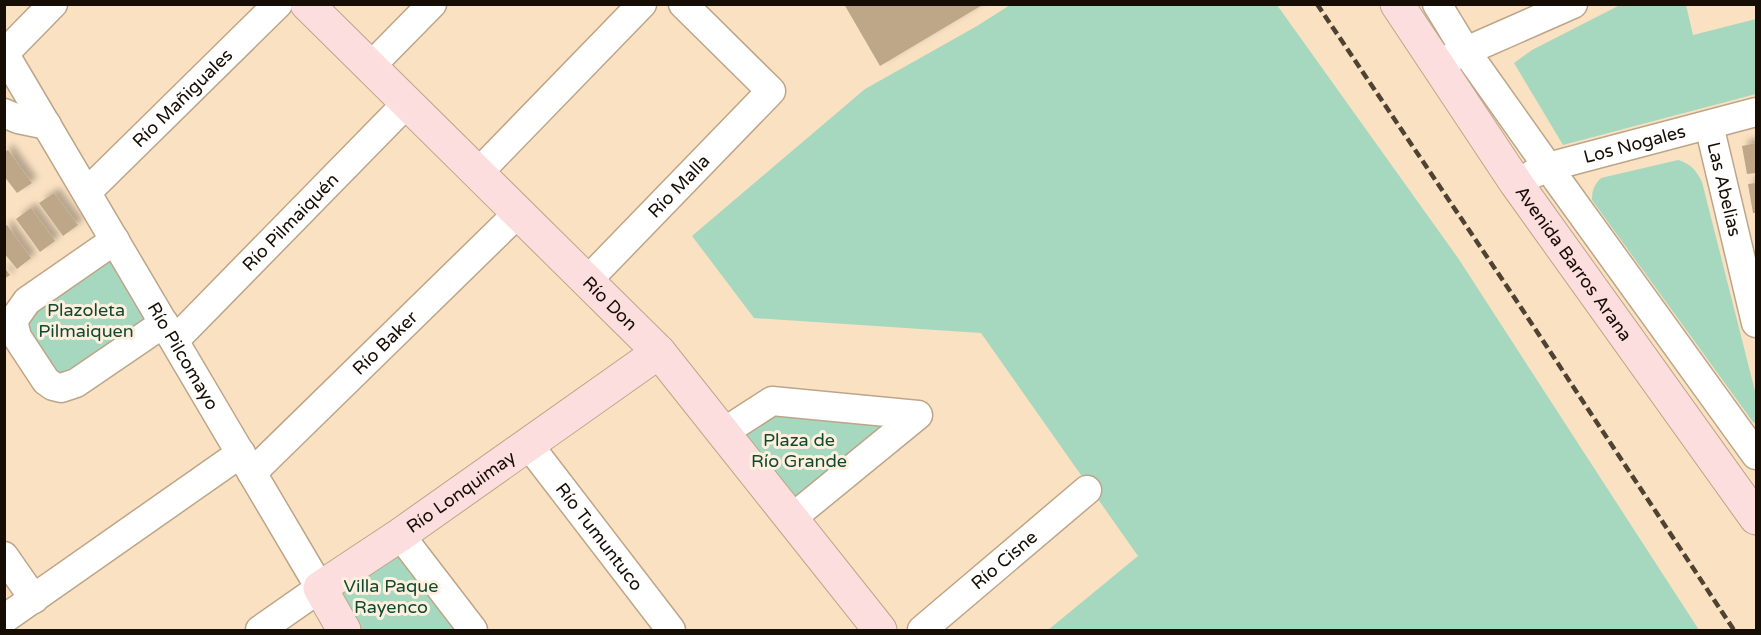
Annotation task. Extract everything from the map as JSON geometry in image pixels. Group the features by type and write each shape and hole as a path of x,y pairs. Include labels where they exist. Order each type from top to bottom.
{"street":[{"path":"5,53 54,4"},
{"name":"Río Mañiguales","path":"87,192 278,4"},
{"name":"Río Don","path":"307,4 659,352 880,630"},
{"path":"370,67 432,4"},
{"path":"478,173 642,4"},
{"name":"Río Malla","path":"587,281 771,90 683,4"},
{"name":"Avenida Barros Arana","path":"1397,4 1516,183 1756,518"},
{"name":"Avenida Barros Arana","path":"1437,4 1465,50 1548,167 1755,451"},
{"path":"1437,65 1465,50 1573,4"},
{"name":"Río Pilcomayo","path":"5,53 344,630"},
{"name":"Río Pilmaiquén","path":"115,240 27,301 15,318 17,337 46,381 53,386 62,388 76,383 169,332 407,103"},
{"name":"Los Nogales","path":"1516,183 1548,167 1756,112"},
{"path":"4,113 18,119 47,125"},
{"path":"4,130 47,125"},
{"name":"Las Abelias","path":"1709,125 1756,323"},
{"name":"Río Baker","path":"4,619 247,463 518,213"},
{"name":"Río Lonquimay","path":"260,630 400,535 659,352"},
{"path":"724,432 772,401 918,414 792,518"},
{"name":"Río Tumuntuco","path":"528,444 671,630"},
{"path":"1714,460 1755,451"},
{"name":"Río Cisne","path":"922,630 1087,490"},
{"path":"400,535 473,630"},
{"path":"4,556 34,599"}],"green space":[{"path":"1622,4 1686,5 1693,35 1756,19 1756,94 1563,145 1514,63 1532,50"},
{"path":"1010,5 1277,5 1458,258 1699,630 1048,630 1138,556 981,333 754,318 692,236 865,89"},
{"path":"1678,160 1693,168 1702,182 1756,395 1756,423 1753,422 1592,200 1594,188 1601,178"},
{"name":"Plazoleta Pilmaiquen","path":"105,260 119,263 152,323 84,370 56,375 27,325 37,306"},
{"name":"Plaza de Río Grande","path":"774,413 889,423 794,502 741,435"},
{"name":"Villa Paque Rayenco","path":"398,548 461,630 360,630 338,589"}],"building":[{"path":"844,4 984,4 880,66"},
{"path":"1756,143 1756,173 1747,174 1742,146"},
{"path":"8,150 32,183 17,193 4,176 4,152"},
{"path":"1756,183 1756,213 1753,213 1748,184"},
{"path":"54,193 78,225 63,236 39,203"},
{"path":"31,208 55,241 40,252 16,219"},
{"path":"7,225 31,258 17,269 4,253 4,227"},
{"path":"4,267 10,275 4,279"}],"railway":[{"path":"1317,4 1734,630"}]}
